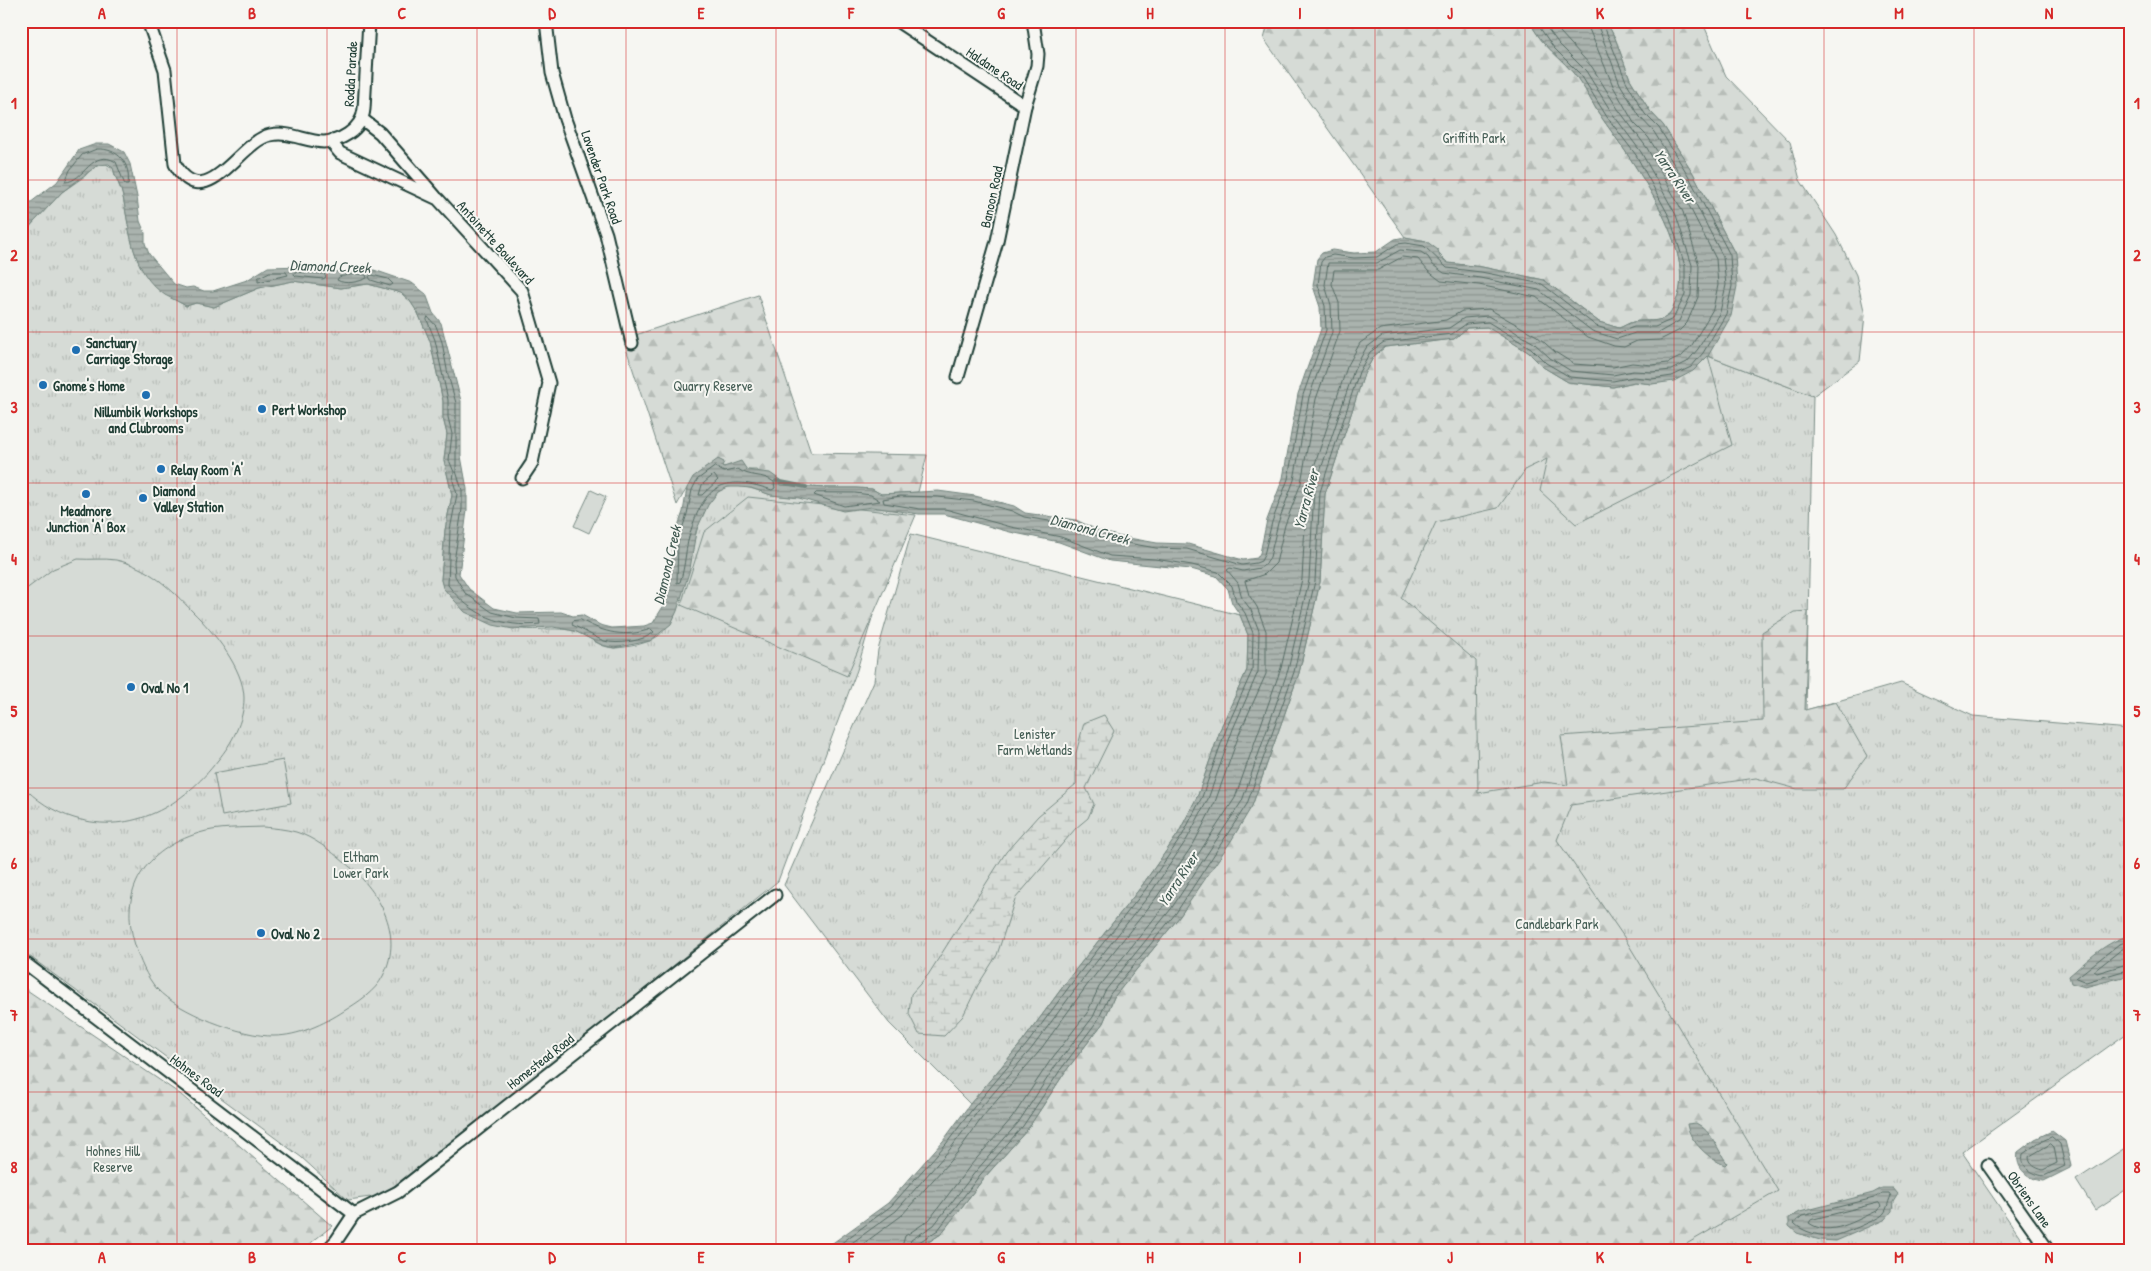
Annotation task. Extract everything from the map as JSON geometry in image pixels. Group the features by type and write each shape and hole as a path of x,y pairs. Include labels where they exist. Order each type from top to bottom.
{"street":[{"path":"148,21 165,70 173,157 179,171 184,176 197,182 210,180 222,172 258,140 270,134 316,142 330,142"},
{"name":"Rodda Parade","path":"330,142 351,132 362,119 368,21"},
{"name":"Lavender Park Road","path":"546,21 552,73 606,234 632,343"},
{"name":"Haldane Road","path":"897,21 1025,106"},
{"name":"Banoon Road","path":"958,377 998,241 1025,106 1038,54 1033,21"},
{"name":"Antoinette Boulevard","path":"362,119 380,133 517,284 526,299 549,383 532,463 522,478"},
{"name":"Antoinette Boulevard","path":"330,142 340,153 438,199"},
{"name":"Homestead Road","path":"327,1250 336,1241 354,1214 398,1192 775,896"},
{"name":"Hohnes Road","path":"21,960 354,1214"},
{"name":"Obriens Lane","path":"1988,1165 2048,1250"}],"green space":[{"name":"Griffith Park","path":"1269,21 1530,21 1540,38 1582,84 1600,116 1645,182 1659,207 1671,233 1678,258 1681,281 1676,301 1670,314 1665,318 1633,322 1619,328 1599,322 1544,280 1482,267 1448,263 1426,241 1405,237 1264,39"},
{"path":"1606,21 1702,21 1726,76 1790,142 1800,180 1836,235 1856,275 1865,315 1860,361 1813,396 1708,356 1714,343 1735,254 1693,173 1663,125 1650,111 1630,79 1615,38"},
{"name":"Eltham Lower Park","path":"104,163 113,168 122,193 138,261 145,273 155,284 186,306 196,303 214,307 259,288 293,281 341,288 368,284 401,293 410,301 418,313 430,341 443,401 443,418 447,434 444,460 452,495 445,530 441,580 450,596 458,602 503,624 520,629 565,629 584,635 604,646 615,648 632,646 654,639 670,622 679,603 696,532 704,511 714,496 728,487 744,487 772,495 795,496 840,509 903,510 857,670 778,881 426,1166 378,1196 348,1200 301,1157 21,950 21,236 62,192 85,176 91,169"},
{"name":"Quarry Reserve","path":"758,295 811,453 927,455 918,492 881,494 872,489 780,485 756,470 747,470 735,465 712,469 699,475 689,485 677,505 623,339"},
{"path":"1488,327 1528,352 1543,367 1568,382 1613,387 1634,382 1652,384 1708,356 1732,445 1576,524 1540,491 1547,459 1526,469 1498,508 1436,522 1401,598 1476,661 1478,793 1544,782 1568,785 1561,736 1763,721 1762,632 1794,612 1808,611 1805,710 1836,702 1867,756 1843,789 1797,789 1756,778 1571,805 1557,840 1624,937 1778,1191 1676,1250 916,1250 941,1234 984,1178 1027,1130 1065,1072 1103,1023 1114,997 1180,916 1252,806 1299,673 1320,582 1325,494 1364,374 1374,356 1385,347 1454,339 1467,328"},
{"name":"Candlebark Park","path":"1708,356 1813,396 1806,710 1901,683 1973,716 2130,729 2130,1031 1962,1152 2029,1250 916,1250 984,1178 1320,582"},
{"path":"591,490 606,497 589,533 574,526"},
{"path":"748,497 916,515 847,676 681,605 704,532"},
{"name":"Lenister Farm Wetlands","path":"911,534 1240,615 1248,635 1247,670 1222,725 1198,795 1178,834 1141,887 1073,973 1023,1041 970,1104 889,1023 784,885 874,681 878,650"},
{"name":"Oval No 1","path":"78,559 107,559 128,563 159,580 185,603 218,640 233,663 243,687 242,715 232,739 218,760 204,776 189,791 155,813 116,823 95,823 59,812 45,805 21,784 21,593 53,569"},
{"path":"1104,715 1114,731 1086,788 1094,804 1088,818 1076,828 1015,899 997,955 978,985 963,1016 944,1036 919,1034 909,1014 911,994 928,975 1006,852 1038,816 1076,784 1076,753 1084,723"},
{"path":"283,760 291,803 222,816 214,773"},
{"name":"Oval No 2","path":"263,827 292,831 309,837 328,849 356,873 368,885 384,913 389,928 391,944 389,960 383,976 376,987 366,996 319,1025 301,1032 274,1036 245,1032 211,1022 167,998 153,984 139,957 131,925 130,907 140,875 151,861 180,840 206,831"},
{"name":"Hohnes Hill Reserve","path":"21,986 180,1094 332,1226 302,1250 21,1250"},
{"path":"2128,1146 2130,1187 2095,1210 2076,1180"}],"water":[{"name":"Yarra River","path":"1530,21 1606,21 1615,38 1630,79 1650,111 1663,125 1693,173 1735,254 1737,286 1731,316 1708,356 1693,371 1674,381 1652,384 1634,382 1613,387 1568,382 1543,367 1528,352 1487,327 1467,328 1454,339 1385,347 1374,356 1364,374 1325,494 1320,582 1299,673 1252,806 1231,841 1180,916 1114,997 1103,1023 1065,1072 1027,1130 984,1178 941,1234 916,1250 823,1250 888,1203 943,1141 970,1104 1023,1041 1073,973 1141,887 1178,834 1198,795 1222,725 1247,670 1248,635 1240,615 1232,603 1228,589 1216,576 1191,569 1110,561 1059,542 1010,532 944,514 919,514 872,507 843,511 799,498 771,495 751,488 728,487 718,492 708,505 696,531 690,569 671,624 650,641 614,648 602,645 575,631 553,627 513,629 493,625 465,612 443,588 441,580 445,530 452,495 444,460 447,434 443,418 443,401 430,341 418,313 410,301 401,293 368,284 341,288 293,281 259,288 214,307 196,303 186,306 165,295 154,286 139,264 134,251 122,193 113,168 109,164 98,165 62,192 21,236 21,210 57,182 79,150 96,144 109,144 124,152 130,164 140,221 145,233 145,243 149,254 174,284 186,288 193,287 204,291 213,291 247,280 268,267 303,266 340,272 374,270 412,283 426,294 433,313 441,323 461,401 461,456 467,489 467,510 459,574 469,589 494,608 517,613 561,612 573,616 582,615 600,625 612,628 644,626 653,623 664,605 664,596 669,586 673,540 683,512 687,488 693,477 718,459 724,462 722,466 724,467 741,461 747,470 770,473 780,480 780,485 872,489 881,494 938,491 975,496 1014,506 1025,513 1076,520 1097,530 1117,536 1157,543 1188,544 1243,560 1257,558 1260,553 1267,520 1283,478 1298,394 1321,329 1320,307 1313,286 1317,259 1322,253 1332,250 1354,253 1376,252 1395,239 1405,237 1426,241 1438,250 1440,257 1448,263 1482,267 1544,280 1599,322 1619,328 1633,322 1665,318 1671,312 1681,281 1678,258 1671,233 1659,207 1645,182 1600,116 1582,84 1540,38"},
{"path":"2130,936 2130,970 2127,976 2085,987 2071,983 2069,976 2105,946"},
{"path":"1696,1123 1702,1126 1710,1135 1727,1163 1725,1165 1713,1159 1696,1143 1687,1124"},
{"path":"2052,1131 2065,1141 2071,1165 2070,1168 2044,1181 2038,1180 2028,1175 2021,1168 2018,1152 2035,1139"},
{"path":"1882,1188 1893,1188 1898,1194 1893,1202 1892,1211 1884,1220 1836,1241 1820,1240 1797,1233 1789,1226 1789,1218 1800,1212 1873,1193"}],"waterway":[{"name":"Diamond Creek","path":"776,481 806,487"}],"place":[{"name":"Sanctuary Carriage Storage","path":"76,350"},
{"name":"Gnome's Home","path":"43,385"},
{"name":"Nillumbik Workshops and Clubrooms","path":"146,395"},
{"name":"Pert Workshop","path":"262,409"},
{"name":"Relay Room 'A'","path":"161,469"},
{"name":"Meadmore Junction 'A' Box","path":"86,494"},
{"name":"Diamond Valley Station","path":"143,498"},
{"name":"Oval No 1","path":"131,687"},
{"name":"Oval No 2","path":"261,933"}]}
